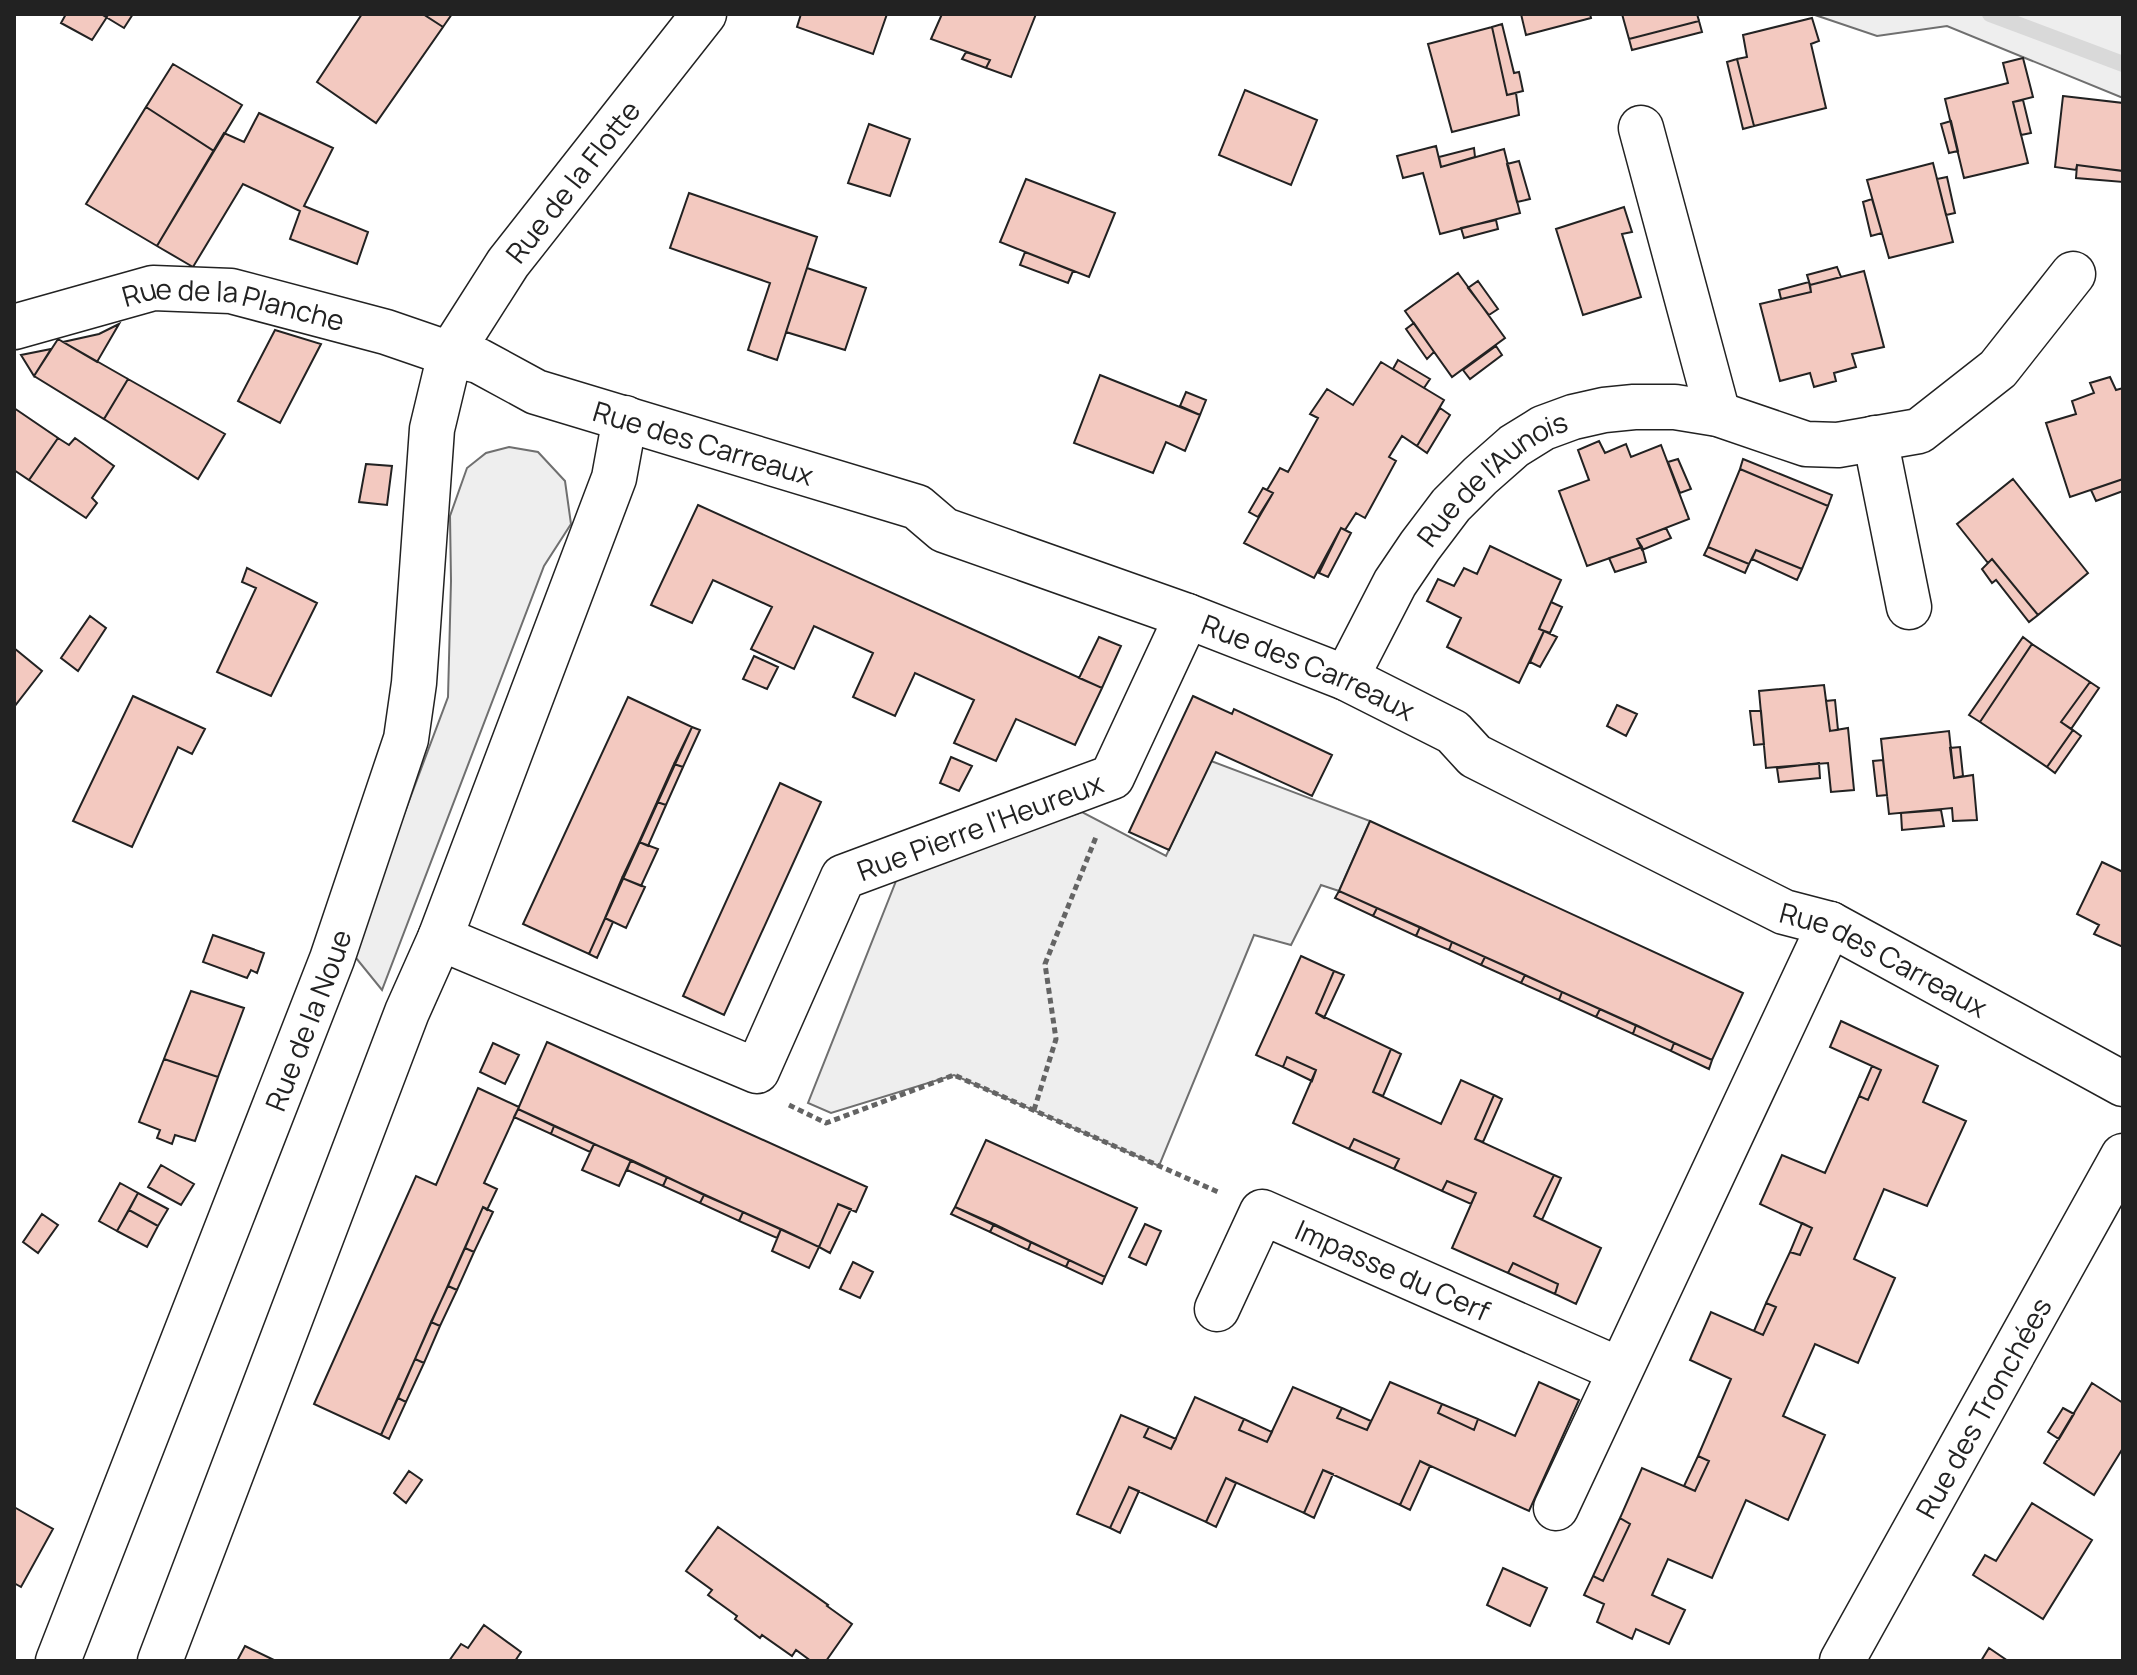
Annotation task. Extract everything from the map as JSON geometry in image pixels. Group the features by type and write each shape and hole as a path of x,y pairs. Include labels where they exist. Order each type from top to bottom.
{"street":[{"name":"Rue de la Flotte","path":"450,354 508,263 704,14"},
{"path":"1641,128 1718,414"},
{"name":"Rue de l'Aunois","path":"1346,678 1395,583 1451,505 1514,446 1543,428 1604,410 1675,407 1718,414 1806,444 1838,445 1919,431 1998,369 2073,274"},
{"name":"Rue de la Planche","path":"14,327 153,288 231,291 386,332 450,354"},
{"name":"Rue des Carreaux","path":"450,354 479,361 536,392 917,507 944,530 1187,616 1346,678 1453,732 1475,756 1784,912 1830,924 2123,1084"},
{"name":"Rue de la Noue","path":"58,1661 332,959 406,739 414,683 432,429 450,354"},
{"path":"160,1661 614,478 625,418"},
{"path":"1875,438 1909,607"},
{"name":"Rue Pierre l'Heureux","path":"757,1071 843,877 1112,777 1187,616"},
{"path":"1556,1508 1830,924"},
{"path":"440,938 757,1071"},
{"name":"Rue des Tronchées","path":"1842,1661 2123,1156"},
{"name":"Impasse du Cerf","path":"1217,1309 1262,1212 1620,1370"}],"path":[{"path":"1034,1110 1056,1039 1045,964 1104,819 1112,777"},
{"path":"757,1071 777,1099 826,1123 954,1075 1262,1212"}],"shaded area":[{"path":"1812,14 2123,14 2123,98 1947,26 1877,36"},
{"path":"509,447 538,452 565,481 571,524 544,566 382,990 352,953 448,697 450,516 467,468 486,453"},
{"path":"1211,761 1370,821 1339,891 1321,885 1291,945 1254,935 1159,1166 954,1075 831,1113 808,1103 898,876 1082,812 1166,856"}],"building":[{"path":"66,14 101,14 107,17 92,40 61,23"},
{"path":"101,14 133,14 124,28"},
{"path":"362,14 423,14 443,27 376,123 317,82"},
{"path":"423,14 452,14 443,27"},
{"path":"801,14 887,14 873,54 797,27"},
{"path":"942,14 1036,14 1011,77 986,68 990,60 931,39"},
{"path":"1521,14 1590,14 1591,18 1526,35"},
{"path":"1622,14 1697,14 1699,21 1629,39"},
{"path":"1812,18 1819,41 1811,44 1826,108 1754,126 1737,59 1747,57 1743,35"},
{"path":"1699,21 1702,32 1632,50 1629,39"},
{"path":"1502,24 1514,73 1519,72 1523,91 1507,95 1492,27"},
{"path":"1492,27 1507,95 1516,93 1519,115 1452,132 1428,44"},
{"path":"966,52 990,60 986,68 962,59"},
{"path":"2023,58 2033,97 2013,102 2028,163 1964,178 1945,99 2008,83 2003,63"},
{"path":"1737,59 1754,126 1743,129 1727,62"},
{"path":"173,64 242,105 214,151 146,107"},
{"path":"1245,90 1317,120 1291,185 1219,155"},
{"path":"2063,96 2123,103 2123,171 2077,165 2076,170 2055,167"},
{"path":"2023,100 2031,133 2021,135 2013,102"},
{"path":"146,107 214,151 157,246 86,204"},
{"path":"259,113 333,148 304,206 368,232 357,264 290,239 300,211 243,184 193,267 157,246 224,133 244,142"},
{"path":"1951,121 1958,151 1949,153 1941,124"},
{"path":"869,124 910,139 890,196 848,183"},
{"path":"1436,146 1441,167 1504,149 1520,213 1440,234 1423,173 1403,178 1397,156"},
{"path":"1474,148 1475,157 1441,167 1439,157"},
{"path":"1519,161 1530,199 1517,202 1507,164"},
{"path":"1933,163 1953,242 1889,258 1867,180"},
{"path":"2077,165 2123,171 2123,182 2076,178"},
{"path":"1947,177 1955,213 1946,215 1937,179"},
{"path":"1026,179 1115,213 1089,277 1000,242"},
{"path":"689,193 817,237 777,360 748,350 770,283 670,248"},
{"path":"1872,199 1882,233 1871,236 1863,202"},
{"path":"1624,207 1632,232 1622,234 1641,297 1583,315 1556,229"},
{"path":"1496,220 1498,229 1464,238 1461,228"},
{"path":"1025,252 1073,271 1068,283 1020,265"},
{"path":"1837,267 1841,277 1810,285 1807,275"},
{"path":"807,268 866,288 845,350 786,332"},
{"path":"1864,271 1884,347 1852,354 1856,367 1834,373 1836,381 1814,387 1810,373 1780,381 1760,304 1811,292 1810,285"},
{"path":"1458,273 1505,338 1452,377 1405,311"},
{"path":"1478,281 1498,309 1489,315 1468,288"},
{"path":"1809,282 1811,292 1781,299 1779,290"},
{"path":"1414,323 1434,352 1427,359 1406,329"},
{"path":"119,324 97,362 63,342 99,334"},
{"path":"275,330 321,344 280,423 238,401"},
{"path":"58,339 128,379 104,419 34,376"},
{"path":"1496,346 1502,355 1470,379 1463,370"},
{"path":"51,349 34,376 21,355"},
{"path":"1398,360 1430,379 1424,388 1393,369"},
{"path":"1381,362 1444,400 1417,446 1402,436 1389,457 1396,461 1365,518 1356,513 1345,530 1341,528 1314,578 1244,543 1273,493 1267,490 1280,468 1288,472 1318,418 1310,414 1327,389 1353,405"},
{"path":"1100,375 1200,415 1185,451 1166,442 1153,473 1074,443"},
{"path":"2110,377 2116,390 2123,388 2123,479 2070,497 2046,423 2076,414 2072,401 2094,393 2090,383"},
{"path":"128,379 225,434 198,479 104,419"},
{"path":"1186,392 1206,400 1200,415 1180,406"},
{"path":"14,408 58,438 29,480 14,470"},
{"path":"1440,408 1450,415 1427,453 1417,446"},
{"path":"58,438 69,445 75,438 114,466 92,498 97,503 86,518 29,480"},
{"path":"1599,441 1605,453 1626,444 1631,457 1661,445 1689,519 1637,539 1642,547 1587,566 1559,491 1589,480 1578,450"},
{"path":"1678,459 1691,489 1680,493 1668,462"},
{"path":"1743,459 1832,495 1828,506 1740,469"},
{"path":"366,464 392,466 387,505 359,502"},
{"path":"1740,469 1828,506 1802,569 1756,550 1749,564 1708,547"},
{"path":"2013,479 2088,573 2038,615 1992,559 1988,563 1957,524"},
{"path":"2123,479 2123,491 2096,501 2091,490"},
{"path":"1263,488 1273,493 1258,517 1249,512"},
{"path":"698,505 1102,688 1075,745 1016,719 996,761 954,743 974,700 915,673 895,716 853,697 873,653 814,626 794,669 751,649 772,607 713,580 692,623 651,605"},
{"path":"1341,528 1351,533 1328,577 1319,573"},
{"path":"1666,528 1671,538 1642,550 1637,539"},
{"path":"1490,546 1561,580 1539,629 1544,631 1519,683 1447,647 1461,618 1427,601 1438,579 1454,586 1464,568 1477,574"},
{"path":"1642,547 1646,562 1615,572 1609,558"},
{"path":"1708,547 1749,564 1745,573 1704,555"},
{"path":"1756,550 1802,569 1797,580 1752,559"},
{"path":"1992,559 2038,615 2029,622 1996,580 1992,583 1982,569"},
{"path":"247,568 317,603 271,696 217,672 256,588 242,582"},
{"path":"1551,602 1562,607 1550,633 1539,629"},
{"path":"90,616 106,628 78,671 61,658"},
{"path":"1544,631 1557,637 1540,667 1530,662"},
{"path":"1099,637 1121,646 1102,688 1079,678"},
{"path":"2023,637 2032,644 1980,722 1969,715"},
{"path":"2032,644 2090,682 2061,722 2073,730 2047,767 1980,722"},
{"path":"14,648 42,671 14,707"},
{"path":"754,656 778,667 767,689 743,679"},
{"path":"2090,682 2099,688 2071,729 2061,722"},
{"path":"1824,685 1830,731 1848,728 1854,790 1831,792 1828,763 1766,768 1759,691"},
{"path":"133,696 205,729 192,754 178,747 132,847 73,821"},
{"path":"1193,696 1232,714 1234,709 1332,755 1312,796 1216,752 1169,850 1129,832"},
{"path":"628,697 692,727 589,954 523,924"},
{"path":"1835,700 1838,730 1830,731 1826,701"},
{"path":"1617,705 1637,714 1626,736 1607,726"},
{"path":"1750,711 1761,711 1764,744 1754,745"},
{"path":"692,727 700,730 683,767 674,764"},
{"path":"2073,730 2081,736 2055,773 2047,767"},
{"path":"1949,731 1954,778 1973,775 1977,820 1953,821 1952,808 1889,814 1881,739"},
{"path":"1960,747 1963,776 1954,778 1950,748"},
{"path":"951,757 972,766 959,791 940,783"},
{"path":"1883,760 1887,795 1877,796 1873,761"},
{"path":"1819,763 1820,778 1779,782 1777,768"},
{"path":"674,764 683,767 666,805 657,802"},
{"path":"780,783 821,802 724,1015 683,996"},
{"path":"657,802 666,805 648,846 639,842"},
{"path":"1941,810 1944,826 1902,830 1901,813"},
{"path":"1370,821 1743,993 1712,1060 1339,891"},
{"path":"639,842 658,849 641,886 622,878"},
{"path":"2102,862 2123,872 2123,947 2094,934 2099,925 2077,914"},
{"path":"622,878 645,887 626,928 605,918"},
{"path":"1339,891 1377,908 1373,916 1335,898"},
{"path":"1377,908 1420,927 1416,936 1373,916"},
{"path":"605,918 613,922 597,958 589,954"},
{"path":"1420,927 1452,942 1449,950 1416,936"},
{"path":"213,935 264,953 257,973 251,970 247,978 203,962"},
{"path":"1452,942 1485,957 1481,965 1449,950"},
{"path":"1301,956 1334,971 1316,1013 1391,1049 1373,1092 1441,1124 1461,1080 1494,1095 1475,1139 1554,1175 1534,1216 1601,1248 1576,1304 1555,1294 1558,1284 1513,1263 1508,1273 1452,1248 1476,1193 1447,1181 1442,1191 1394,1169 1399,1159 1354,1139 1349,1149 1293,1123 1316,1070 1287,1057 1283,1067 1256,1055"},
{"path":"1485,957 1525,975 1521,983 1481,965"},
{"path":"1334,971 1344,975 1324,1018 1316,1013"},
{"path":"1525,975 1562,992 1559,1000 1521,983"},
{"path":"191,991 244,1008 218,1077 164,1059"},
{"path":"1562,992 1600,1009 1596,1017 1559,1000"},
{"path":"1600,1009 1636,1025 1633,1034 1596,1017"},
{"path":"1841,1021 1938,1066 1923,1102 1966,1121 1927,1206 1884,1189 1854,1259 1895,1278 1858,1363 1815,1344 1783,1416 1825,1435 1788,1520 1746,1500 1712,1578 1668,1559 1652,1595 1685,1610 1669,1644 1636,1629 1632,1639 1597,1622 1604,1604 1584,1595 1593,1576 1603,1581 1630,1524 1620,1518 1642,1468 1695,1491 1709,1461 1698,1456 1731,1379 1690,1360 1711,1312 1763,1335 1776,1307 1766,1303 1790,1252 1800,1255 1812,1228 1760,1204 1782,1155 1825,1173 1859,1096 1868,1100 1881,1070 1830,1047"},
{"path":"1636,1025 1674,1043 1671,1051 1633,1034"},
{"path":"547,1042 867,1187 856,1212 838,1204 819,1247 518,1109"},
{"path":"493,1043 519,1055 505,1084 480,1072"},
{"path":"1674,1043 1712,1060 1709,1069 1671,1051"},
{"path":"1391,1049 1401,1054 1383,1096 1373,1092"},
{"path":"1287,1057 1316,1070 1312,1081 1283,1067"},
{"path":"164,1059 218,1077 195,1141 175,1135 172,1144 157,1138 160,1130 139,1122"},
{"path":"1872,1066 1881,1070 1868,1100 1859,1096"},
{"path":"478,1088 519,1107 484,1183 497,1189 487,1210 483,1207 381,1435 314,1404 416,1176 436,1185"},
{"path":"1494,1095 1502,1099 1483,1142 1475,1139"},
{"path":"518,1109 554,1126 551,1134 514,1117"},
{"path":"554,1126 594,1144 590,1152 551,1134"},
{"path":"1354,1139 1399,1159 1394,1169 1349,1149"},
{"path":"986,1140 1137,1208 1105,1277 955,1207"},
{"path":"594,1144 631,1160 619,1186 582,1170"},
{"path":"631,1160 667,1177 663,1186 627,1170"},
{"path":"161,1165 194,1184 181,1205 148,1187"},
{"path":"1554,1175 1561,1178 1542,1220 1534,1216"},
{"path":"667,1177 704,1195 700,1203 663,1186"},
{"path":"1447,1181 1476,1193 1471,1204 1442,1191"},
{"path":"120,1183 138,1193 117,1231 99,1221"},
{"path":"138,1193 168,1209 158,1226 129,1210"},
{"path":"704,1195 743,1212 739,1221 700,1203"},
{"path":"838,1204 851,1209 830,1253 819,1247"},
{"path":"483,1207 493,1212 474,1252 465,1248"},
{"path":"955,1207 994,1224 990,1232 951,1214"},
{"path":"129,1210 158,1226 147,1247 117,1231"},
{"path":"743,1212 781,1229 777,1238 739,1221"},
{"path":"42,1214 58,1225 38,1253 23,1242"},
{"path":"1802,1223 1812,1228 1800,1255 1790,1252"},
{"path":"994,1224 1031,1242 1028,1250 990,1232"},
{"path":"1145,1224 1161,1231 1146,1265 1129,1257"},
{"path":"781,1229 819,1247 809,1268 772,1251"},
{"path":"1031,1242 1069,1260 1066,1267 1028,1250"},
{"path":"465,1248 474,1252 457,1290 448,1286"},
{"path":"1069,1260 1105,1277 1102,1284 1066,1267"},
{"path":"853,1262 873,1272 860,1298 840,1289"},
{"path":"1513,1263 1558,1284 1555,1294 1508,1273"},
{"path":"448,1286 457,1290 440,1326 431,1322"},
{"path":"1766,1303 1776,1307 1763,1335 1754,1331"},
{"path":"431,1322 440,1326 424,1363 415,1359"},
{"path":"415,1359 424,1363 406,1402 398,1398"},
{"path":"1390,1382 1442,1404 1438,1413 1474,1430 1478,1419 1515,1436 1539,1382 1579,1400 1529,1511 1420,1461 1400,1505 1323,1470 1304,1513 1226,1478 1206,1522 1129,1487 1110,1528 1077,1514 1121,1415 1149,1427 1144,1437 1171,1449 1195,1397 1244,1419 1239,1430 1267,1442 1293,1387 1342,1408 1337,1418 1367,1430"},
{"path":"2092,1383 2123,1403 2123,1448 2094,1495 2044,1463"},
{"path":"398,1398 406,1402 389,1439 381,1435"},
{"path":"1442,1404 1478,1419 1474,1430 1438,1413"},
{"path":"1342,1408 1371,1421 1367,1430 1337,1418"},
{"path":"2063,1408 2074,1414 2059,1439 2048,1432"},
{"path":"1244,1419 1272,1432 1267,1442 1239,1430"},
{"path":"1149,1427 1176,1439 1171,1449 1144,1437"},
{"path":"1698,1456 1709,1461 1695,1491 1684,1486"},
{"path":"1420,1461 1430,1466 1410,1510 1400,1505"},
{"path":"1323,1470 1333,1474 1314,1518 1304,1513"},
{"path":"409,1471 422,1480 406,1503 394,1493"},
{"path":"1226,1478 1236,1483 1216,1527 1206,1522"},
{"path":"1129,1487 1139,1491 1120,1533 1110,1528"},
{"path":"2032,1503 2092,1540 2043,1619 1973,1575 1985,1555 1996,1561"},
{"path":"14,1507 53,1529 21,1587 14,1583"},
{"path":"1620,1518 1630,1524 1603,1581 1593,1576"},
{"path":"718,1527 852,1624 826,1661 811,1661 796,1650 792,1656 762,1635 760,1638 708,1595 712,1590 686,1571"},
{"path":"1503,1568 1547,1588 1530,1626 1487,1605"},
{"path":"484,1625 521,1652 515,1661 449,1661 461,1644 468,1648"},
{"path":"245,1646 276,1661 237,1661"},
{"path":"1989,1648 2008,1661 1981,1661"}],"waterway":[{"path":"1990,14 2123,64"}]}
